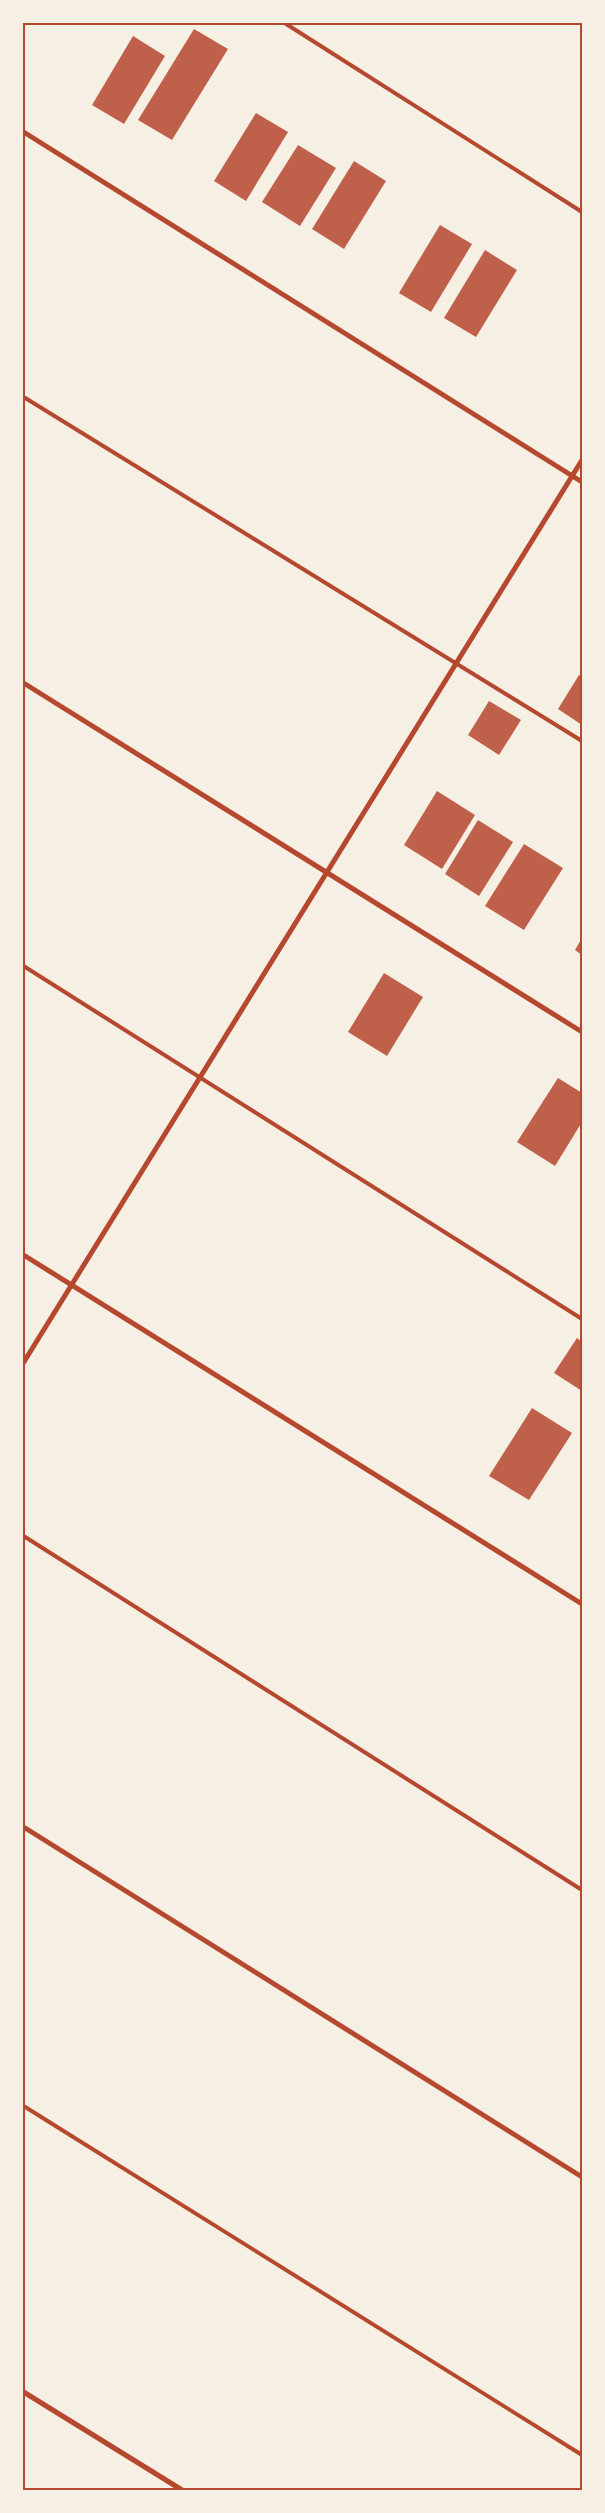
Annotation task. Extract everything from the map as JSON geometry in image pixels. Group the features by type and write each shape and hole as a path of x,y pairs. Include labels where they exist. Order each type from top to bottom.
{"street":[{"path":"22,131 582,482"},
{"path":"22,1365 582,460"},
{"path":"22,682 582,1032"},
{"path":"22,1254 582,1604"},
{"path":"22,1826 582,2177"},
{"path":"22,2391 182,2490"}],"lane":[{"path":"283,22 582,212"},
{"path":"22,396 582,741"},
{"path":"22,964 582,1319"},
{"path":"22,1535 582,1890"},
{"path":"22,2105 582,2455"}],"building":[{"path":"194,29 228,49 172,140 138,120"},
{"path":"133,36 165,56 124,124 92,105"},
{"path":"256,113 288,132 246,201 214,181"},
{"path":"298,145 336,168 300,226 262,202"},
{"path":"354,161 386,181 344,249 312,229"},
{"path":"440,225 472,244 431,312 399,293"},
{"path":"485,250 517,270 476,337 444,318"},
{"path":"579,675 582,677 582,725 558,709"},
{"path":"489,701 521,720 499,755 468,735"},
{"path":"437,791 475,815 442,869 404,845"},
{"path":"478,820 513,842 479,896 445,874"},
{"path":"524,844 563,868 524,930 485,906"},
{"path":"582,938 582,955 575,950"},
{"path":"384,973 423,997 387,1056 348,1032"},
{"path":"558,1078 582,1093 582,1122 555,1166 517,1142"},
{"path":"577,1338 582,1342 582,1391 554,1373"},
{"path":"532,1408 572,1433 529,1500 489,1476"}]}
